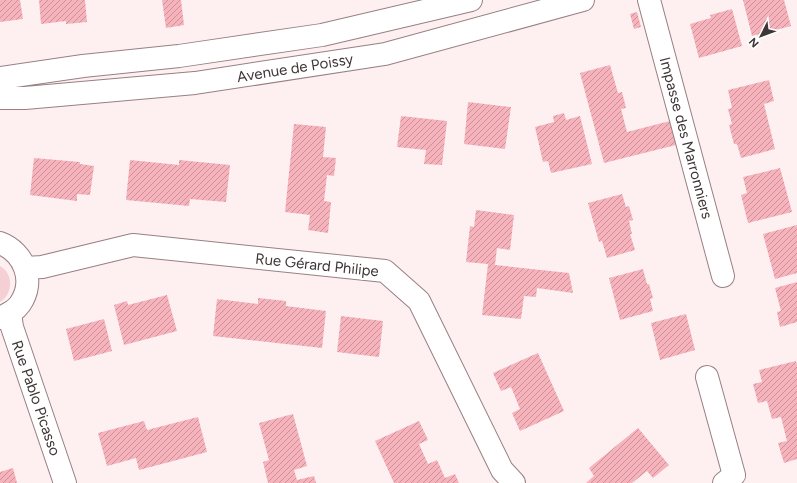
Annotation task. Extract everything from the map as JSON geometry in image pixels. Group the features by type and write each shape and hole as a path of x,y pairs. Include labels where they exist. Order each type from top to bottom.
{"street":[{"name":"Avenue de Poissy","path":"0,78 83,66 179,56 322,35 471,0"},
{"name":"Avenue de Poissy","path":"0,98 25,98 195,83 384,54 583,0"},
{"name":"Impasse des Marronniers","path":"648,0 723,276"},
{"path":"0,243 15,251 21,259 26,268 28,281 26,293 20,304 5,315"},
{"name":"Rue Gérard Philipe","path":"26,268 42,267 133,245 385,271 419,301 502,470 514,483"},
{"name":"Rue Pablo Picasso","path":"5,315 12,327 65,483"},
{"path":"707,377 734,475 724,483"}],"shaded area":[{"path":"0,266 8,274 10,284 7,294 0,302"}],"building":[{"path":"0,0 20,0 23,19 0,22"},
{"path":"39,0 85,0 87,22 66,24 66,21 41,24"},
{"path":"162,0 181,0 184,25 166,28"},
{"path":"743,0 784,0 791,26 752,36"},
{"path":"732,9 742,46 699,58 690,24 711,18 710,15"},
{"path":"637,12 641,27 634,29 630,14"},
{"path":"610,65 618,93 622,92 626,108 621,109 627,132 670,121 676,145 604,163 580,73"},
{"path":"769,80 774,101 764,104 775,149 741,158 737,144 734,144 729,125 732,124 728,109 732,108 728,90"},
{"path":"468,102 511,107 505,149 464,144"},
{"path":"564,113 566,120 580,116 592,164 551,173 548,161 543,162 535,127 554,122 553,116"},
{"path":"401,116 447,121 442,165 424,164 426,150 397,147"},
{"path":"294,124 326,127 323,157 336,158 334,176 327,175 324,201 331,202 328,233 308,230 310,215 285,212"},
{"path":"34,158 80,162 80,164 94,166 90,195 77,194 77,201 30,195"},
{"path":"130,160 179,165 179,160 230,165 226,202 190,199 189,206 126,200"},
{"path":"780,168 792,212 748,223 741,195 747,193 743,177"},
{"path":"622,194 626,207 629,206 633,220 629,221 632,234 630,234 635,250 607,258 602,241 599,242 588,203"},
{"path":"476,210 514,215 510,250 497,248 495,265 569,273 573,293 537,288 536,297 524,296 521,319 482,315 488,264 466,262 470,226 474,227"},
{"path":"797,225 797,273 775,279 763,234"},
{"path":"643,269 653,298 650,299 653,311 620,320 609,278"},
{"path":"797,282 797,322 780,327 777,312 781,311 775,288"},
{"path":"167,295 177,331 124,345 114,305 127,301 128,305"},
{"path":"258,298 286,301 286,306 326,311 322,348 213,336 217,299 258,304"},
{"path":"686,314 695,350 660,360 651,323"},
{"path":"341,316 383,321 379,357 337,352"},
{"path":"104,319 112,351 74,361 66,329"},
{"path":"538,353 564,411 520,431 512,413 520,409 511,387 501,391 493,373"},
{"path":"796,361 797,459 784,463 778,443 787,441 781,417 772,419 767,401 758,403 753,384 762,382 759,370"},
{"path":"293,414 307,466 294,470 297,480 314,476 316,483 268,483 263,462 269,460 259,423"},
{"path":"198,417 207,452 139,470 136,458 107,466 98,433 144,421 147,430"},
{"path":"419,421 428,440 419,444 428,464 437,460 445,478 455,474 459,483 394,483 375,441"},
{"path":"638,428 669,465 653,478 647,471 632,483 586,483 594,476 589,468"},
{"path":"13,468 17,483 0,483 0,472"}]}
